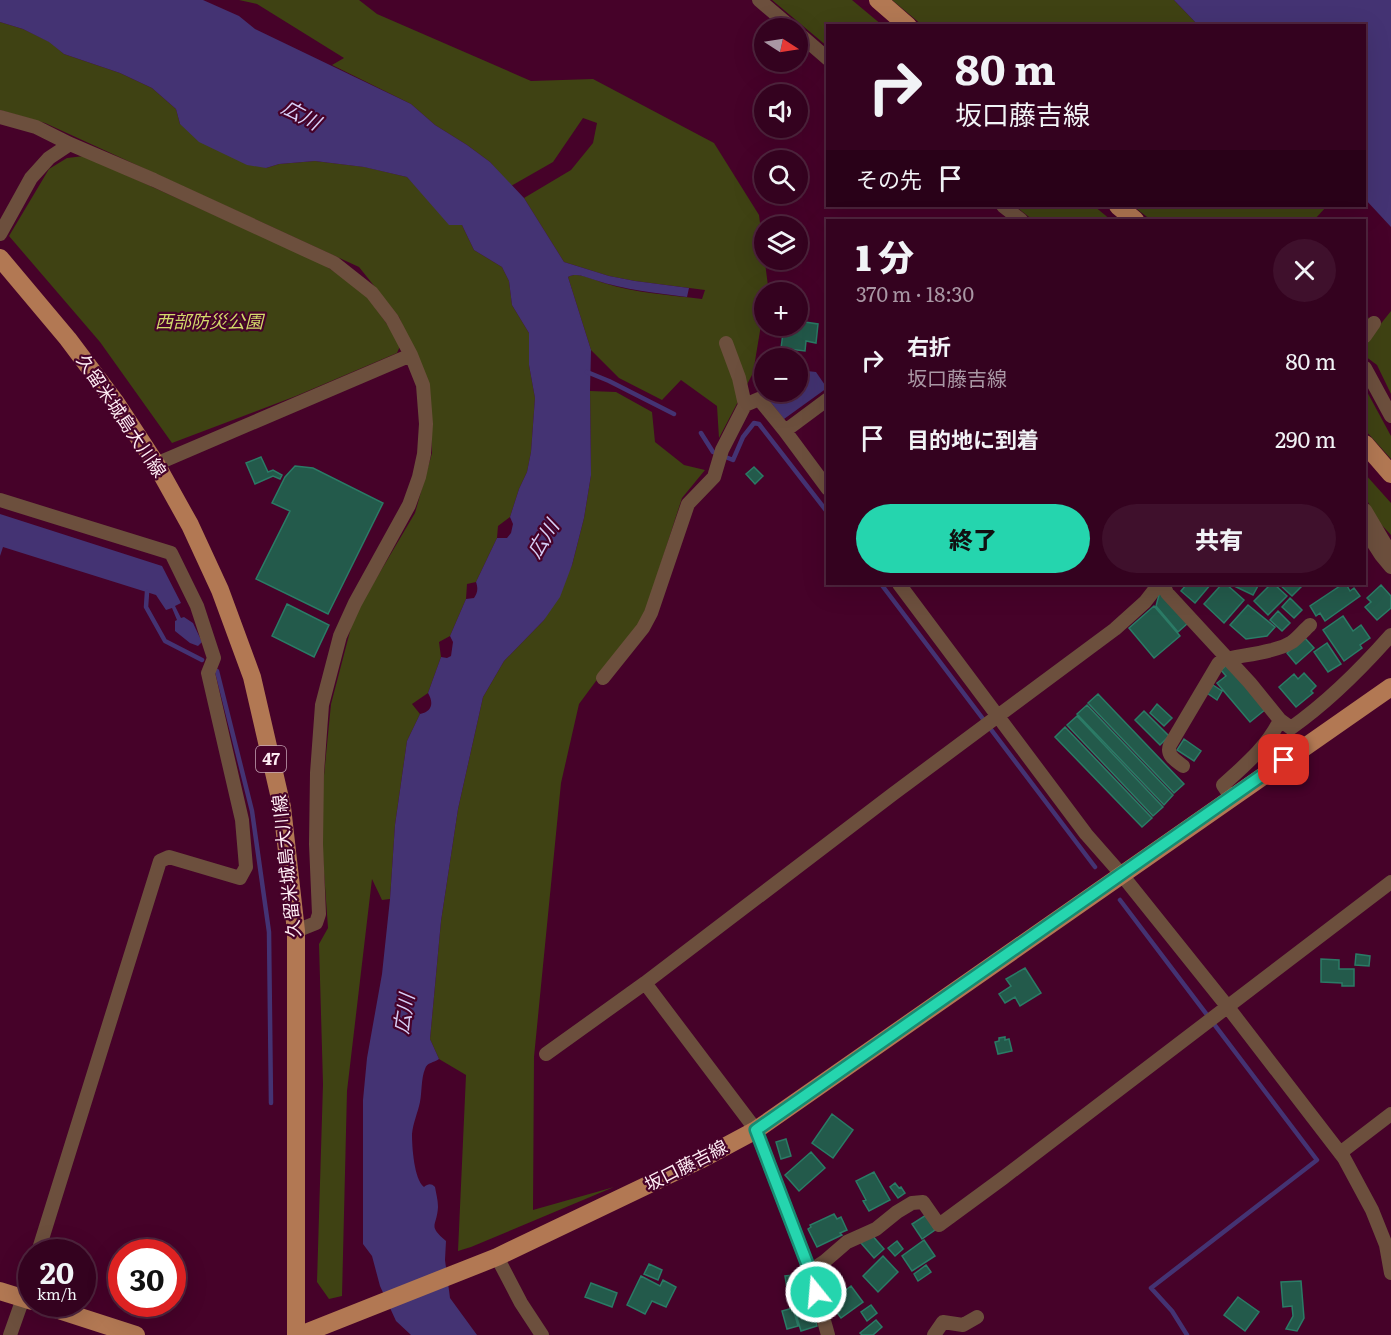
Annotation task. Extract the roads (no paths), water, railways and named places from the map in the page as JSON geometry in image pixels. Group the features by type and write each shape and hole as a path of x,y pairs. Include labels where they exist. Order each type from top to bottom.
{"main road":[{"path":"878,0 906,24"},
{"path":"1119,207 1134,219"},
{"name":"久留米城島大川線","path":"0,258 68,339 116,403 156,464 190,525 220,590 252,677 282,807 296,931 298,1335"},
{"path":"1366,445 1391,474"},
{"name":"坂口藤吉線","path":"298,1335 493,1258 700,1160 756,1130 1391,687"},
{"path":"0,1291 18,1297"},
{"path":"81,1317 136,1335"}],"street":[{"path":"759,0 780,18"},
{"path":"808,42 826,57"},
{"path":"0,117 36,127 334,263 372,293 392,320 411,355 423,385 426,424 424,454 419,477 409,505 355,603 340,636 322,705 316,773 319,914 315,923 296,931"},
{"path":"0,234 31,178 50,158 70,144"},
{"path":"1004,207 1020,219"},
{"path":"1366,334 1374,322"},
{"path":"603,678 643,628 651,613 688,504 714,477 721,455 745,405 739,378 726,344"},
{"path":"156,464 411,355"},
{"path":"1366,370 1391,416"},
{"path":"745,405 759,399 826,486"},
{"path":"784,431 826,400"},
{"path":"0,500 171,552 198,606 214,658 208,673 242,820 246,867 240,878 169,857 160,861 42,1239"},
{"path":"1366,512 1391,554"},
{"path":"1366,532 1391,567"},
{"path":"900,585 1086,834 1122,875 1227,1006 1340,1153 1372,1210 1386,1245 1391,1273"},
{"path":"546,1054 645,983 1115,629 1160,585"},
{"path":"1162,585 1250,683 1280,720 1291,728 1366,663 1391,635"},
{"path":"1183,766 1170,755 1168,750 1218,664 1222,660 1290,643 1310,625"},
{"path":"1231,797 1223,785 1273,735 1280,720"},
{"path":"810,1271 848,1242 876,1229 912,1203 924,1202 939,1225 1391,882"},
{"path":"645,983 756,1130 810,1271 828,1335"},
{"path":"1340,1153 1391,1114"},
{"path":"493,1258 542,1334"},
{"path":"10,1335 22,1317"},
{"path":"934,1335 943,1322 963,1325 978,1317"}],"water":[{"name":"広川","path":"0,0 203,0 239,16 255,29 411,104 435,125 490,162 524,198 564,262 609,276 689,288 687,297 629,289 578,275 568,277 591,350 591,475 584,518 572,565 560,597 544,620 504,661 483,697 458,809 441,921 430,1039 439,1059 427,1065 424,1073 412,1140 418,1177 424,1187 430,1184 435,1187 438,1207 434,1225 446,1241 445,1260 450,1298 477,1335 411,1335 396,1321 380,1286 372,1256 363,1244 363,1100 367,1058 382,974 395,825 407,741 420,714 431,706 428,693 441,657 451,656 453,642 450,636 466,599 474,598 477,590 476,582 497,538 507,538 511,533 513,524 510,517 527,472 531,452 535,398 529,365 529,333 512,305 509,281 502,267 474,250 462,225 449,225 407,177 364,167 315,161 279,164 266,168 247,165 199,142 180,124 176,109 152,88 120,73 64,54 49,42 23,29 0,22"},
{"path":"1174,0 1391,0 1391,227 1366,200 1366,24 1197,24"},
{"path":"808,371 816,372 826,389 808,402"},
{"path":"770,402 808,402 784,419"},
{"path":"0,514 162,566 181,603 175,606 181,618 184,617 193,623 202,642 198,646 190,643 175,631 177,620 172,608 166,610 156,595 3,547 0,556"}],"waterway":[{"path":"587,372 674,414"},
{"path":"701,433 713,452 733,460 743,437 754,423 759,424 826,510"},
{"path":"882,585 1095,867"},
{"path":"147,592 146,607 165,641 202,660"},
{"path":"217,671 252,811 269,932 271,1103"},
{"path":"1120,900 1317,1160 1151,1288 1172,1311 1187,1335"}],"park label":[{"name":"西部防災公園","path":"209,322"}]}
